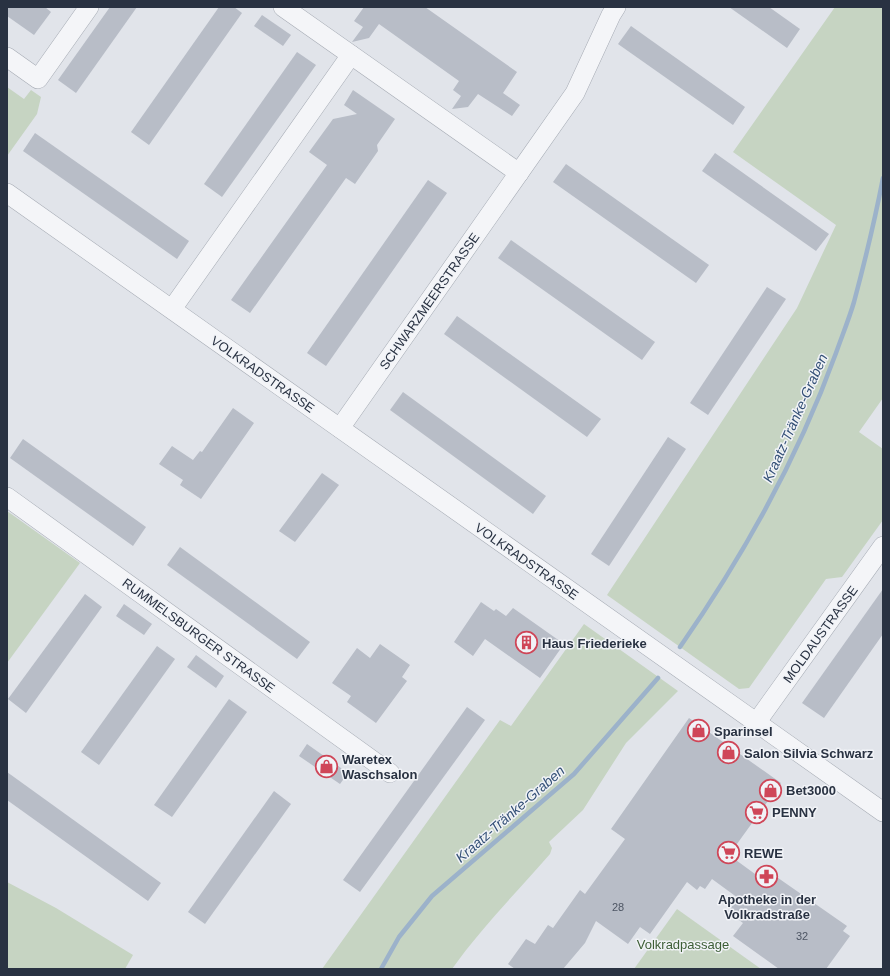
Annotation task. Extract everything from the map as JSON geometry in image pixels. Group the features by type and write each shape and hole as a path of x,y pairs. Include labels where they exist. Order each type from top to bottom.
{"street":[{"path":"7,57 38,79 89,7"},
{"path":"283,7 519,173"},
{"name":"SCHWARZMEERSTRASSE","path":"340,428 575,93 616,7"},
{"path":"172,309 351,55"},
{"name":"VOLKRADSTRASSE","path":"7,193 883,812"},
{"name":"RUMMELSBURGER STRASSE","path":"7,497 390,774"},
{"name":"MOLDAUSTRASSE","path":"756,723 883,546"}],"green space":[{"path":"835,7 883,7 883,398 859,432 883,449 883,520 842,577 826,579 749,688 739,689 607,595 797,308 836,225 733,152"},
{"path":"7,87 24,99 31,90 41,97 37,114 7,156"},
{"path":"7,511 80,563 7,663"},
{"path":"584,624 678,691 626,743 583,810 549,842 552,848 550,854 487,925 452,969 322,969 500,720 511,726"},
{"path":"7,882 56,908 133,955 125,969 7,969"},
{"name":"Volkradpassage","path":"677,909 761,969 634,969"}],"building":[{"path":"7,7 45,7 51,12 34,35 7,16"},
{"path":"110,7 137,7 76,93 58,80"},
{"path":"219,7 234,7 242,13 149,145 131,132"},
{"path":"364,7 425,7 517,72 503,93 520,105 512,116 478,94 468,107 452,109 461,96 453,90 459,81 379,24 369,38 352,42 363,27 354,21"},
{"path":"729,7 769,7 800,29 787,48"},
{"path":"262,15 291,35 283,46 254,26"},
{"path":"631,26 745,107 733,125 618,44"},
{"path":"297,52 316,65 222,197 204,184"},
{"path":"353,90 395,119 377,145 378,151 355,184 346,178 250,313 231,300 327,165 309,152 333,119 357,114 344,105"},
{"path":"35,133 189,241 177,259 23,151"},
{"path":"715,153 829,234 816,251 702,171"},
{"path":"566,164 709,265 696,283 553,182"},
{"path":"428,180 447,193 326,366 307,353"},
{"path":"511,240 655,342 642,360 498,258"},
{"path":"767,287 786,299 708,415 690,403"},
{"path":"457,316 601,419 587,437 444,334"},
{"path":"403,392 546,496 533,514 390,410"},
{"path":"233,408 254,423 201,499 180,485 183,480 159,464 172,446 193,460 200,451 202,452"},
{"path":"668,437 686,449 609,566 591,554"},
{"path":"23,439 146,527 133,546 10,458"},
{"path":"322,473 339,485 295,542 279,531"},
{"path":"180,547 310,642 297,659 167,565"},
{"path":"883,589 883,634 824,718 802,703"},
{"path":"85,594 102,607 26,713 8,699"},
{"name":"Haus Friederieke","path":"481,602 494,611 496,609 506,616 513,608 564,644 540,678 485,639 473,656 454,642"},
{"path":"124,604 152,624 144,635 116,616"},
{"path":"380,644 410,665 402,677 407,681 376,723 347,702 351,696 332,683 357,648 370,658"},
{"path":"157,646 175,659 99,765 81,752"},
{"path":"196,655 224,676 216,688 187,667"},
{"path":"229,699 247,712 172,817 154,805"},
{"path":"467,707 485,720 360,892 343,880"},
{"path":"689,718 781,783 729,855 755,874 761,866 847,926 843,931 850,936 826,969 779,969 733,936 743,923 728,912 738,898 712,879 705,889 700,886 697,890 687,882 650,934 640,927 628,944 596,921 585,943 563,969 515,969 508,964 526,939 535,944 548,925 553,928 580,890 585,894 625,839 611,829"},
{"name":"Waretex Waschsalon","path":"307,744 348,773 340,784 299,756"},
{"path":"7,772 161,883 148,901 7,800"},
{"path":"274,791 291,804 205,924 188,912"}],"waterway":[{"name":"Kraatz-Tränke-Graben","path":"680,647 726,577 768,505 805,430 821,392 852,308 870,240 883,178"},
{"name":"Kraatz-Tränke-Graben","path":"381,969 399,937 432,896 574,774 658,678"}],"place":[{"name":"Haus Friederieke","path":"526,643"},
{"name":"Sparinsel","path":"698,731"},
{"name":"Salon Silvia Schwarz","path":"728,753"},
{"name":"Waretex Waschsalon","path":"326,766"},
{"name":"Bet3000","path":"771,790"},
{"name":"PENNY","path":"757,812"},
{"name":"REWE","path":"728,853"},
{"name":"Apotheke in der Volkradstraße","path":"767,877"}]}
